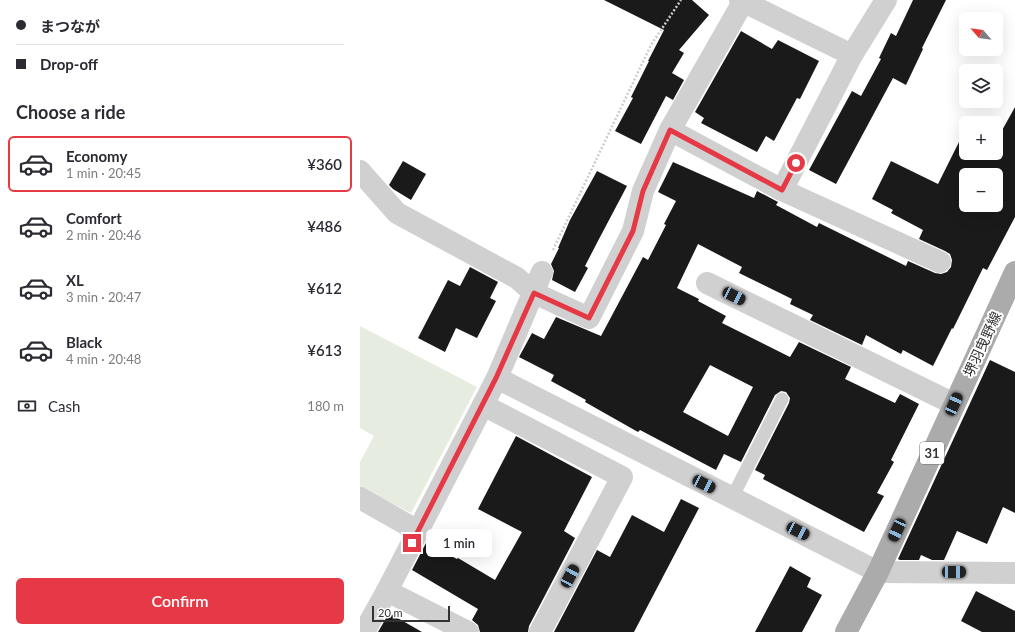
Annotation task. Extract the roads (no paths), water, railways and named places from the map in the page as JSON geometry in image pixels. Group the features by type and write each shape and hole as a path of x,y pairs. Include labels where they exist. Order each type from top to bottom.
{"main road":[{"name":"堺羽曳野線","path":"846,632 878,572 1015,272"}],"street":[{"path":"782,190 852,55 886,0"},
{"path":"360,171 397,213 517,278 534,293 589,318 633,231 643,191 670,130 741,1 852,55"},
{"path":"670,130 782,190 940,262"},
{"path":"363,631 387,591 496,378 542,272"},
{"path":"707,283 954,404"},
{"path":"496,378 878,572 1015,573"},
{"path":"482,405 622,477 540,632"},
{"path":"360,498 418,531"},
{"path":"387,591 468,632"}],"lane":[{"path":"732,498 782,399"}]}
